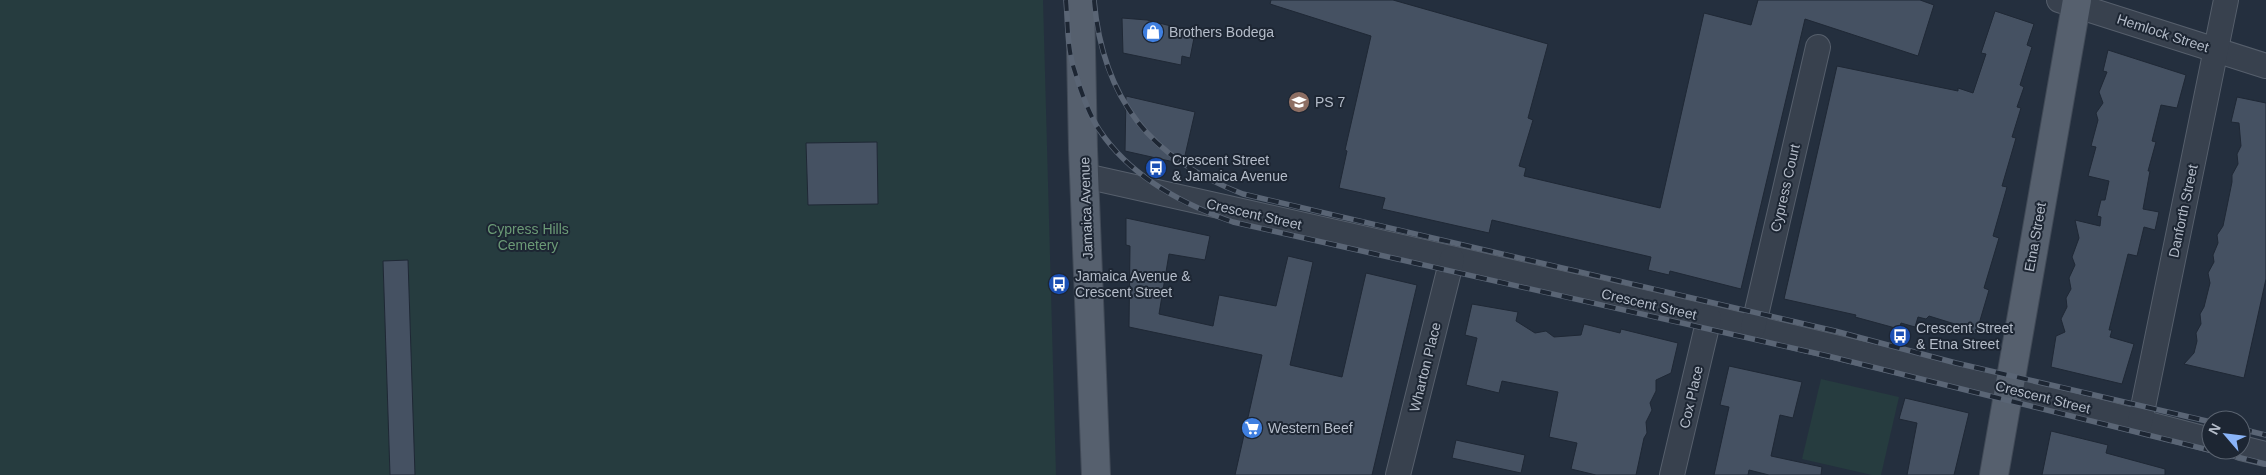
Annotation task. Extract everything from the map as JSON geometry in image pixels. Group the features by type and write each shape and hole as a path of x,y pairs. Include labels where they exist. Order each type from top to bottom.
{"main road":[{"name":"Jamaica Avenue","path":"1080,0 1096,475"},
{"name":"Etna Street","path":"1994,475 2071,2"}],"street":[{"name":"Danforth Street","path":"2140,422 2226,0"},
{"name":"Hemlock Street","path":"2071,2 2266,66"},
{"name":"Cypress Court","path":"1753,328 1818,48"},
{"name":"Crescent Street","path":"1085,176 1753,328 2009,389 2201,437"},
{"name":"Wharton Place","path":"1398,475 1452,259"},
{"name":"Cox Place","path":"1672,475 1709,318"},
{"path":"2251,450 2266,454"}],"green space":[{"name":"Cypress Hills Cemetery","path":"0,0 1043,0 1056,475 0,475"},
{"path":"1821,379 1899,397 1881,475 1872,475 1802,459"}],"building":[{"path":"1271,0 1393,0 1548,44 1528,118 1533,120 1519,166 1526,168 1524,176 1660,208 1704,13 1751,25 1758,0 1920,0 1934,5 1918,56 1805,19 1741,289 1670,271 1669,275 1648,270 1651,257 1492,220 1489,233 1382,209 1385,198 1339,188 1347,151 1345,150 1371,36 1270,4"},
{"path":"1995,11 2034,24 2027,45 2032,47 2020,85 2024,87 2017,107 2021,108 2012,137 2016,138 2002,186 2007,187 1993,236 1999,238 1984,288 1989,290 1976,334 1957,328 1955,324 1929,316 1926,319 1918,317 1915,327 1901,323 1899,329 1855,317 1856,315 1784,299 1837,66 1958,91 1958,88 1973,93 1986,54 1981,53"},
{"path":"1122,18 1147,20 1187,30 1186,37 1194,38 1190,58 1182,56 1181,65 1123,53"},
{"path":"2108,50 2186,75 2177,108 2161,105 2152,141 2156,142 2148,171 2150,171 2143,209 2159,212 2155,230 2144,227 2137,256 2128,254 2109,330 2112,330 2110,337 2134,344 2122,384 2051,367 2056,336 2065,332 2061,319 2067,307 2066,298 2071,289 2069,278 2075,265 2072,257 2079,238 2075,220 2100,226 2101,217 2097,216 2101,200 2105,200 2109,181 2088,176 2096,147 2091,146 2098,120 2096,113 2103,103 2099,92 2107,72 2103,71"},
{"path":"1126,96 1195,112 1183,164 1125,151"},
{"path":"2237,97 2266,103 2266,279 2244,378 2184,364 2194,353 2197,341 2196,333 2201,324 2200,314 2204,307 2210,283 2208,273 2214,262 2213,255 2218,243 2217,235 2223,226 2232,175 2238,164 2237,154 2241,146 2239,123 2231,122"},
{"path":"877,142 878,204 808,205 806,143"},
{"path":"1126,218 1210,236 1205,260 1169,254 1159,314 1213,326 1219,295 1276,306 1288,256 1313,262 1290,365 1342,377 1366,273 1417,285 1372,475 1235,475 1262,355 1129,327 1130,246 1126,245"},
{"path":"408,260 415,475 390,475 383,261"},
{"path":"1472,304 1518,312 1516,321 1535,333 1546,331 1554,337 1581,335 1584,324 1620,333 1621,329 1678,343 1671,373 1656,380 1656,391 1650,403 1652,410 1646,422 1647,433 1644,438 1636,475 1596,475 1571,469 1577,443 1549,437 1558,392 1502,381 1499,393 1466,385 1477,338 1465,335"},
{"path":"1729,366 1802,382 1793,418 1780,415 1771,456 1822,467 1821,475 1769,475 1749,470 1748,475 1714,475 1729,407 1720,405"},
{"path":"1905,398 1969,413 1954,475 1907,475 1917,423 1899,419"},
{"path":"2051,431 2108,445 2106,453 2165,469 2165,475 2042,475"},
{"path":"1456,440 1525,455 1521,473 1452,458"}],"railway":[{"path":"1066,0 1072,63 1086,103 1100,131 1127,162 1142,175 1159,187 1214,215 1233,222 1828,356 2266,464"},
{"path":"1094,0 1099,36 1108,68 1121,96 1137,121 1158,144 1182,163 1211,180 1243,194 1835,331 1956,363 2201,420"},
{"path":"2251,431 2266,435"}],"place":[{"name":"Brothers Bodega","path":"1153,32"},
{"name":"PS 7","path":"1299,102"},
{"name":"Crescent Street & Jamaica Avenue","path":"1156,168"},
{"name":"Jamaica Avenue & Crescent Street","path":"1059,284"},
{"name":"Crescent Street & Etna Street","path":"1900,336"},
{"name":"Western Beef","path":"1252,428"}]}
